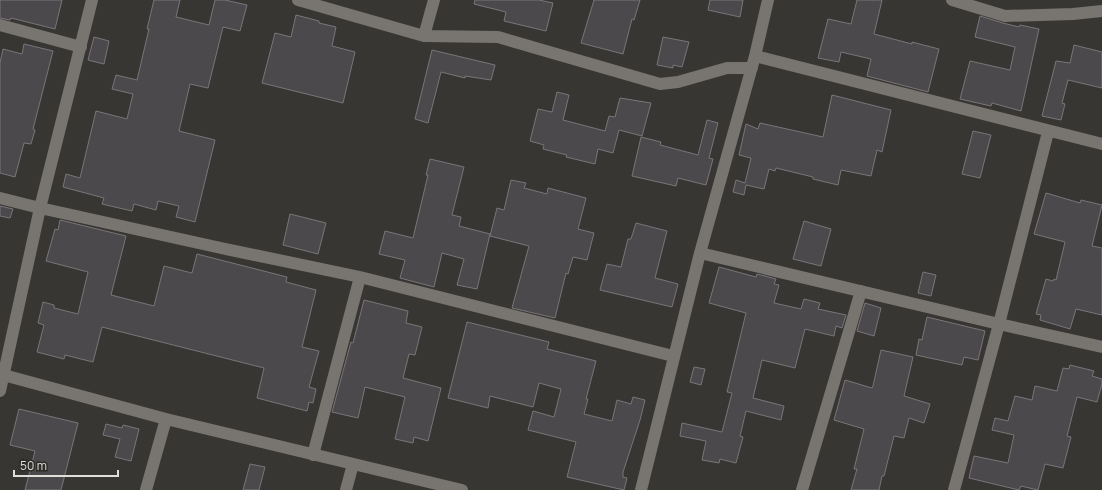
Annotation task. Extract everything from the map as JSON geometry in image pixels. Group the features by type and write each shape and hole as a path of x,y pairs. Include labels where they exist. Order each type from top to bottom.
{"street":[{"path":"0,391 2,375 40,208 92,0"},
{"path":"298,0 424,36 498,37 660,84 678,82 754,62 1102,144"},
{"path":"424,36 434,0"},
{"path":"641,490 673,356 700,253 754,62 768,0"},
{"path":"952,0 1006,16 1073,14 1102,11"},
{"path":"0,25 80,47"},
{"path":"954,490 999,324 1048,132"},
{"path":"0,198 221,248 360,277 673,356"},
{"path":"700,253 1102,347"},
{"path":"313,455 360,277"},
{"path":"802,490 861,291"},
{"path":"2,375 166,419 462,490"},
{"path":"146,490 166,419"},
{"path":"346,490 353,464"}],"building":[{"path":"0,0 62,0 55,29 11,18 10,20 0,18"},
{"path":"154,0 180,0 176,17 209,25 215,0 225,0 247,5 240,31 223,27 208,88 190,84 179,131 215,140 195,222 176,217 179,206 158,201 156,210 134,204 132,211 102,204 104,198 63,187 66,174 80,178 96,111 127,119 133,94 112,89 116,75 137,80"},
{"path":"475,0 539,0 553,3 546,31 504,21 506,12 474,4"},
{"path":"594,0 640,0 634,20 632,19 623,54 581,43"},
{"path":"710,0 743,0 740,17 708,10"},
{"path":"857,0 882,0 874,34 939,49 928,92 867,76 871,59 841,52 839,62 818,58 828,19 851,24"},
{"path":"296,15 336,27 332,46 355,52 343,103 262,83 275,33 291,37"},
{"path":"980,16 1019,27 1020,25 1039,29 1021,111 992,103 991,106 960,99 970,61 1010,70 1015,47 975,37"},
{"path":"94,37 109,41 104,64 88,60"},
{"path":"663,37 689,42 682,67 673,65 673,68 657,65"},
{"path":"24,44 53,51 33,129 35,130 31,144 24,143 15,177 0,173 0,63 3,49 22,54"},
{"path":"1074,45 1102,52 1102,88 1068,80 1062,103 1065,104 1061,120 1042,116 1056,61 1070,63"},
{"path":"432,50 495,65 491,80 465,76 465,78 441,72 428,123 415,119"},
{"path":"557,92 569,95 563,120 605,131 609,116 615,117 620,98 651,103 642,136 619,130 613,153 598,149 595,164 566,157 567,155 543,149 544,145 530,141 538,109 552,112"},
{"path":"832,95 891,110 882,152 877,150 871,176 841,170 838,185 776,168 775,171 769,169 764,189 746,185 744,195 733,192 736,180 745,183 751,158 739,155 746,124 758,129 760,123 823,137"},
{"path":"707,120 718,123 709,158 713,159 706,185 678,178 676,186 632,176 641,137 661,142 660,145 698,155"},
{"path":"973,131 991,135 980,178 962,174"},
{"path":"430,159 464,167 452,215 461,217 459,226 490,234 477,289 457,285 464,259 442,253 434,287 400,278 405,260 379,254 385,231 413,238 428,175 426,175"},
{"path":"511,180 526,183 524,188 547,194 548,188 586,198 578,229 594,233 587,260 573,257 568,274 566,273 555,318 512,308 529,246 490,236 497,208 504,210"},
{"path":"1046,193 1080,203 1081,200 1102,205 1092,246 1102,248 1102,315 1076,309 1070,329 1040,320 1041,315 1036,314 1046,279 1053,281 1054,279 1056,280 1065,242 1034,234"},
{"path":"0,206 13,209 10,218 0,216"},
{"path":"290,214 326,223 318,254 283,245"},
{"path":"60,220 126,236 111,295 154,306 164,266 192,273 197,254 287,277 286,282 316,290 302,347 319,351 309,387 316,389 313,403 309,402 307,411 257,398 264,368 102,327 93,362 65,355 64,359 37,352 44,325 38,323 43,302 54,305 54,308 78,314 88,272 46,261 55,229 58,230"},
{"path":"804,221 831,229 821,266 793,259"},
{"path":"636,223 667,231 655,278 678,284 672,307 600,290 607,264 621,267 628,239 631,239"},
{"path":"719,267 756,277 757,274 776,279 774,284 779,285 774,303 801,309 804,299 820,303 818,309 846,315 842,328 836,326 834,336 805,329 795,368 762,360 753,398 784,406 781,420 746,411 740,436 743,437 736,463 720,459 719,463 702,460 706,441 680,436 682,423 722,432 732,393 727,392 746,313 709,303"},
{"path":"923,272 936,275 931,296 918,293"},
{"path":"364,300 408,311 406,323 422,327 415,355 409,354 403,378 441,388 428,441 414,437 413,443 395,439 405,397 365,387 358,418 332,412 351,342 353,343"},
{"path":"865,303 881,308 874,336 857,331"},
{"path":"927,317 985,331 978,360 964,357 962,365 916,355 919,339 922,340"},
{"path":"467,322 549,342 547,349 596,361 586,399 588,399 584,414 612,421 617,400 631,404 633,397 645,400 623,472 623,477 627,478 624,490 567,477 576,442 528,430 533,411 554,417 561,389 539,383 533,407 490,396 488,408 448,398"},
{"path":"881,350 913,357 904,396 930,404 924,423 909,418 904,438 894,436 879,490 851,490 857,469 854,469 864,429 834,420 845,380 872,388"},
{"path":"1070,365 1094,371 1092,376 1102,379 1102,384 1097,402 1077,397 1067,436 1071,437 1063,468 1045,464 1038,490 1021,486 1019,490 969,478 974,456 1008,463 1014,435 992,430 995,418 1008,421 1015,396 1032,400 1035,386 1057,391 1063,368 1069,369"},
{"path":"694,367 705,369 701,385 690,382"},
{"path":"19,409 78,423 61,490 25,490 35,451 10,445"},
{"path":"106,424 122,428 123,425 139,429 131,461 115,457 120,439 103,435"},
{"path":"250,464 265,467 259,490 243,490"}]}
